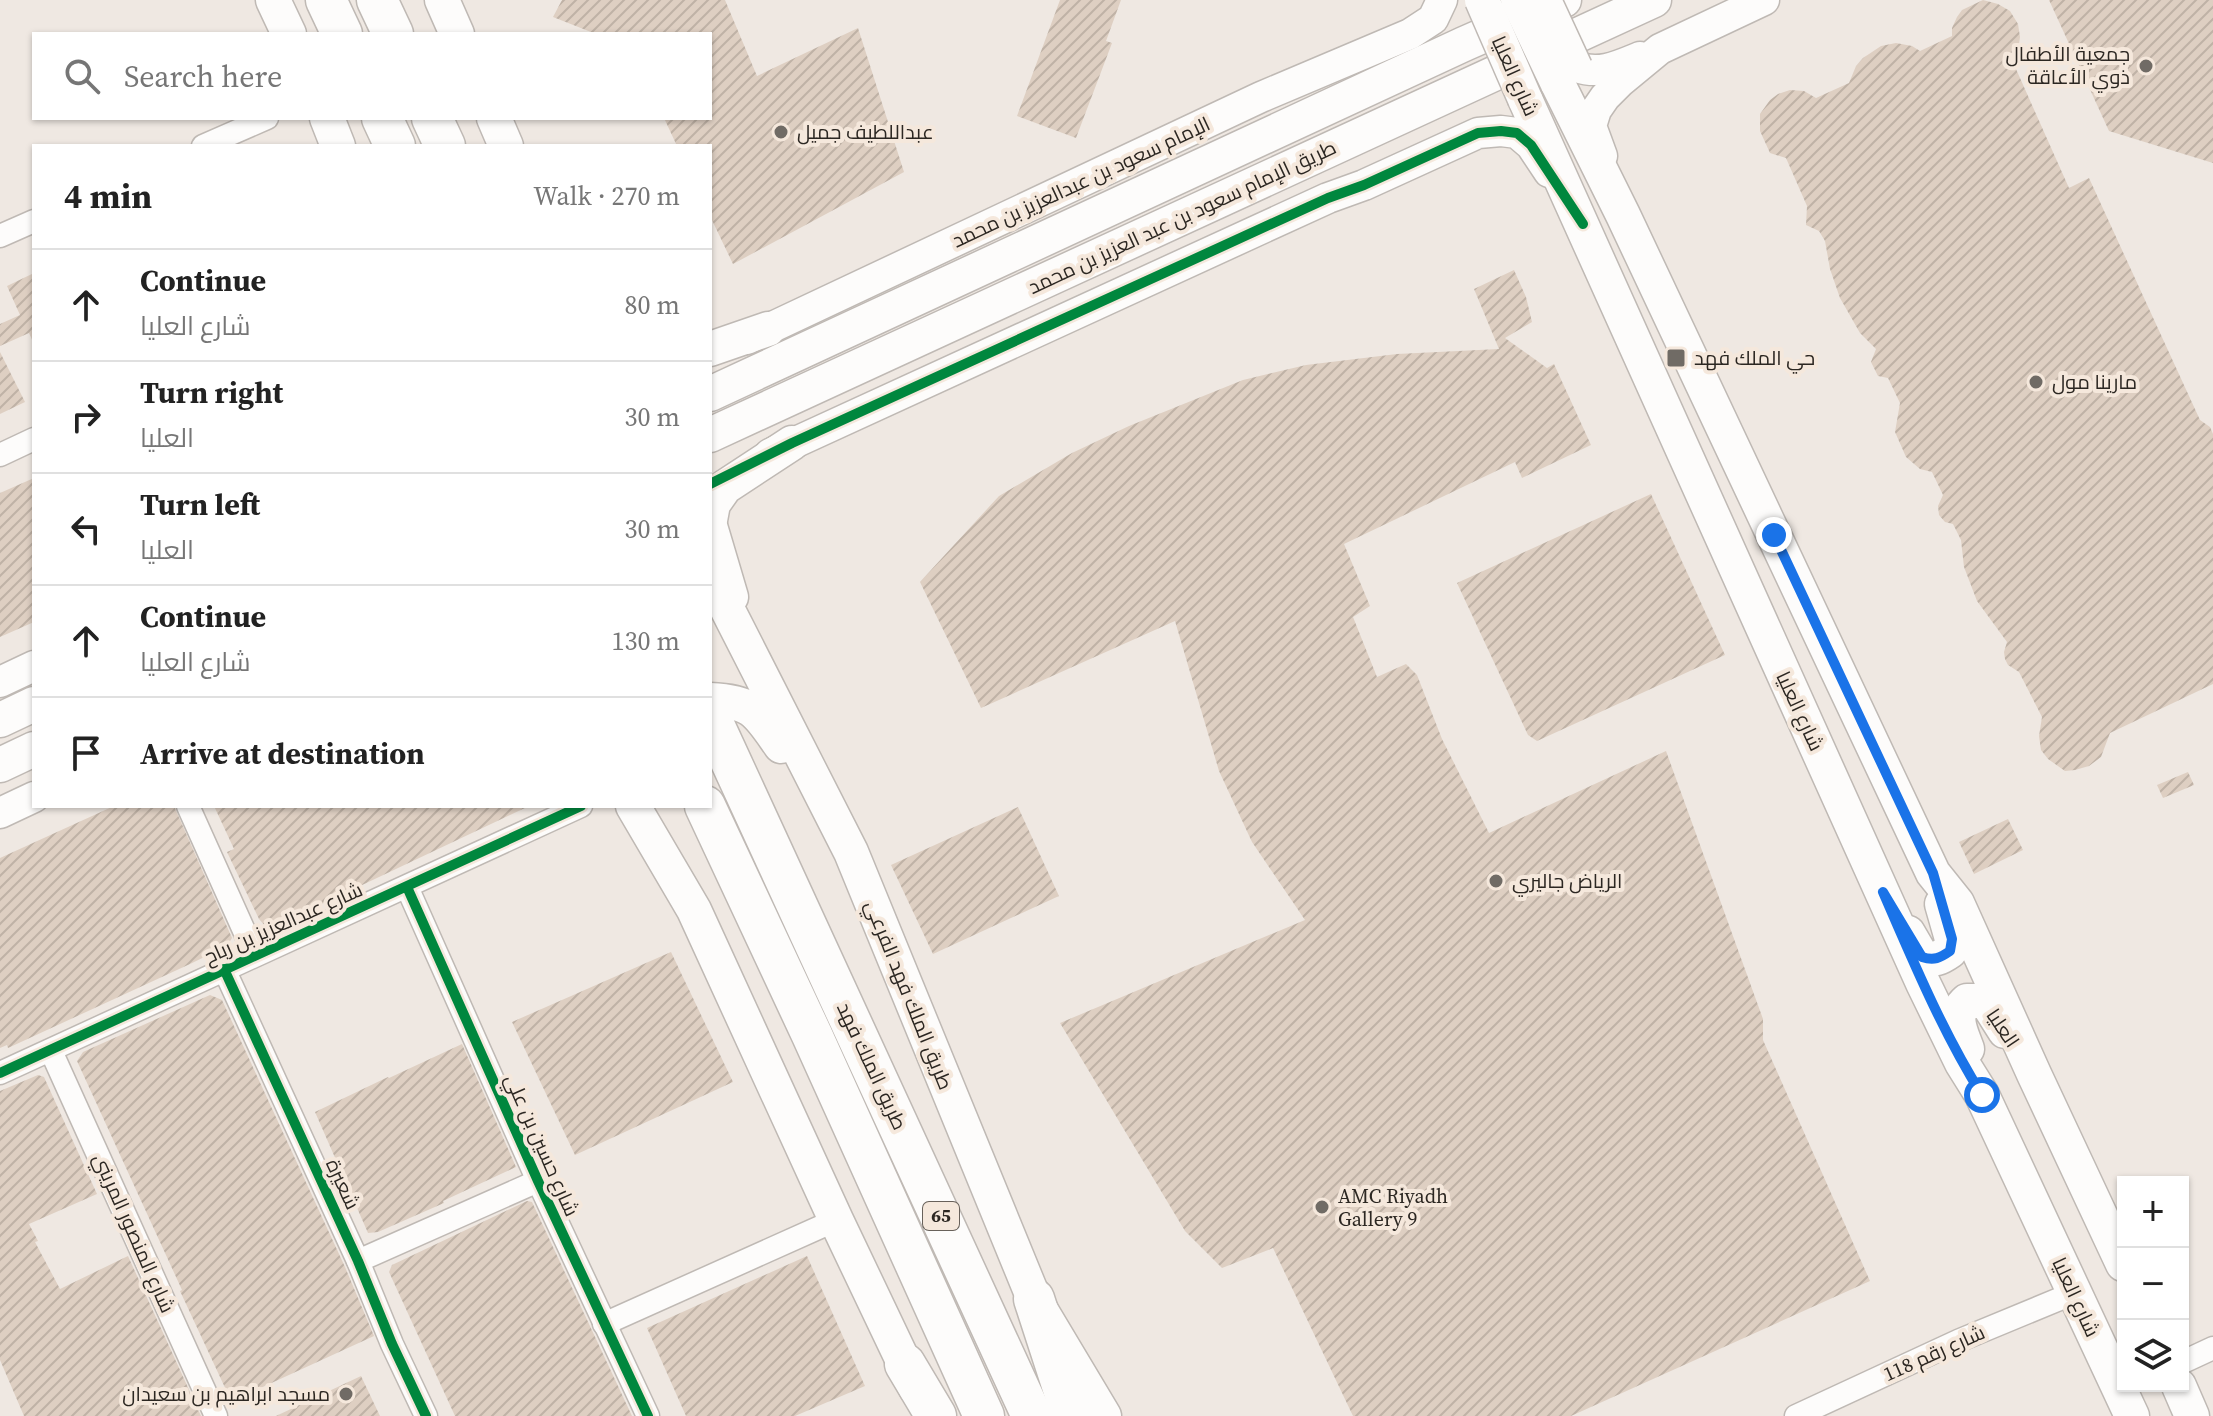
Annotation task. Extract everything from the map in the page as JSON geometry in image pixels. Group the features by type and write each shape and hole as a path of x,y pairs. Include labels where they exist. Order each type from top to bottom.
{"highway":[{"path":"326,0 341,32"},
{"path":"377,0 392,32"},
{"path":"383,120 394,144"},
{"path":"433,120 444,144"},
{"name":"طريق الملك فهد","path":"712,720 1032,1416"},
{"name":"طريق الملك فهد","path":"706,808 984,1416"},
{"path":"1034,1299 1072,1416"},
{"path":"905,1364 936,1416"}],"main road":[{"path":"273,0 288,32"},
{"path":"442,0 456,32"},
{"name":"شارع العليا","path":"1482,0 1751,605 1949,1037 1982,1095 2132,1416"},
{"name":"شارع العليا","path":"1518,0 1567,75 1623,215 1933,873 1957,903 2117,1251"},
{"name":"طريق الإمام سعود بن عبد العزيز بن محمد","path":"712,393 1564,0"},
{"name":"طريق الإمام سعود بن عبد العزيز بن محمد","path":"712,434 1654,0"},
{"path":"328,120 337,144"},
{"path":"495,120 505,144"},
{"path":"712,348 768,329"},
{"path":"712,510 725,487 792,443"},
{"path":"712,530 745,644"},
{"name":"طريق الملك فهد الفرعي","path":"712,579 843,835 1034,1299 1104,1416"},
{"path":"712,700 738,702 758,713 843,835"},
{"path":"0,720 32,705"},
{"path":"0,765 32,750"},
{"path":"634,808 694,910 929,1416"},
{"path":"663,808 694,910"},
{"path":"1883,892 1922,957 1932,960 1941,958 1950,951 1952,939 1933,873"},
{"name":"العليا","path":"1982,1095 1957,1020 1959,1008 1967,1001 1986,1001 2034,1074"},
{"path":"2182,1392 2192,1416"}],"street":[{"name":"الإمام سعود بن عبدالعزيز بن محمد","path":"712,356 1261,97 1410,34 1433,19 1442,0"},
{"path":"1546,0 1567,75 1610,68 1660,49 1764,0"},
{"path":"1623,215 1591,126 1596,110 1605,97 1660,49"},
{"path":"208,144 262,120"},
{"path":"712,483 792,443 1478,133 1517,133 1531,145 1583,224"},
{"path":"0,236 32,222"},
{"path":"0,455 32,440"},
{"path":"0,682 32,667"},
{"path":"0,813 32,798"},
{"path":"189,808 255,955"},
{"name":"شارع عبدالعزيز بن رباح","path":"0,1073 577,808"},
{"name":"شارع حسين بن علي","path":"407,887 538,1181 648,1416"},
{"name":"شعيرة","path":"224,969 426,1416"},
{"name":"شارع المنصور المريني","path":"51,1051 216,1416"},
{"path":"358,1261 538,1181"},
{"path":"604,1324 836,1220"},
{"name":"شارع رقم 118","path":"1796,1416 1958,1341 2074,1293"},
{"path":"2189,1359 2213,1348"}],"building":[{"name":"عبداللطيف جميل","path":"562,0 725,0 757,76 858,28 904,172 733,264 712,220 712,144 676,144 665,120 712,120 712,32 591,32 553,17"},
{"path":"1060,0 1121,0 1106,41 1112,43 1076,138 1017,116"},
{"name":"مارينا مول","path":"1983,0 2010,11 2018,24 2018,51 2012,60 2069,188 2089,178 2200,420 2210,427 2213,434 2213,684 2110,733 2101,757 2089,766 2075,770 2065,771 2041,750 2039,736 2042,717 2019,672 2005,659 2007,642 1977,601 1964,567 1961,540 1953,524 1945,522 1939,515 1938,506 1943,495 1932,472 1920,469 1906,457 1895,432 1900,403 1888,378 1878,376 1871,362 1876,349 1860,333 1840,298 1825,241 1819,231 1806,225 1807,206 1786,158 1770,153 1760,131 1760,114 1778,94 1790,90 1804,91 1816,98 1849,83 1856,66 1881,46 1896,43 1920,51 1952,36 1952,28 1962,10"},
{"name":"جمعية الأطفال ذوي الأعاقة","path":"2049,0 2213,0 2213,163 2109,131"},
{"name":"الرياض جاليري","path":"1514,270 1526,297 1532,322 1505,338 1547,368 1554,364 1591,445 1522,478 1515,462 1344,544 1370,606 1353,617 1377,677 1406,664 1417,675 1442,739 1489,833 1666,751 1763,1019 1763,1040 1870,1281 1571,1416 1353,1416 1273,1248 1222,1268 1185,1231 1060,1023 1305,920 1252,842 1219,771 1175,621 981,708 920,582 999,496 1072,453 1129,426 1243,380 1306,365 1397,354 1499,349 1474,289"},
{"path":"32,274 32,340 29,333 0,346 0,324 20,315 7,286"},
{"path":"0,352 25,402 0,414"},
{"path":"32,479 32,623 0,637 0,493"},
{"path":"1651,494 1725,655 1537,741 1528,735 1457,583"},
{"path":"2188,772 2194,785 2163,798 2157,785"},
{"path":"1018,807 1059,896 933,954 891,865"},
{"path":"110,808 175,808 232,938 227,946 190,964 8,1048 7,1045 0,1048 0,858"},
{"path":"215,808 525,808 275,925 265,926 259,919 227,852 234,849"},
{"path":"2008,819 2023,850 1974,874 1959,842"},
{"path":"671,952 733,1082 575,1155 512,1022"},
{"path":"210,995 222,1000 374,1336 241,1397 227,1392 77,1061 83,1052"},
{"path":"462,1044 516,1167 444,1203 378,1232 368,1233 315,1112"},
{"path":"38,1075 44,1077 97,1194 29,1224 38,1241 35,1242 60,1289 128,1256 201,1416 24,1416 0,1360 0,1091"},
{"path":"527,1201 532,1202 632,1416 455,1416 389,1272 392,1265"},
{"path":"807,1256 865,1386 795,1416 686,1416 647,1328"},
{"name":"مسجد ابراهيم بن سعيدان","path":"361,1376 380,1416 276,1416"}],"cycle path":[{"path":"712,483 792,443 1328,198 1478,133 1517,133 1531,145 1583,224"},
{"path":"0,1073 577,808"},
{"path":"407,887 538,1181 648,1416"},
{"path":"224,969 426,1416"}],"place":[{"name":"جمعية الأطفال ذوي الأعاقة","path":"2146,66"},
{"name":"عبداللطيف جميل","path":"781,132"},
{"name":"حي الملك فهد","path":"1676,358"},
{"name":"مارينا مول","path":"2036,382"},
{"name":"الرياض جاليري","path":"1496,881"},
{"name":"AMC Riyadh Gallery 9","path":"1322,1207"},
{"name":"مسجد ابراهيم بن سعيدان","path":"346,1394"}],"route":[{"path":"1774,535 1933,873 1952,939 1950,951 1941,958 1932,960 1922,957 1883,892 1962,1063 1982,1095"}]}
